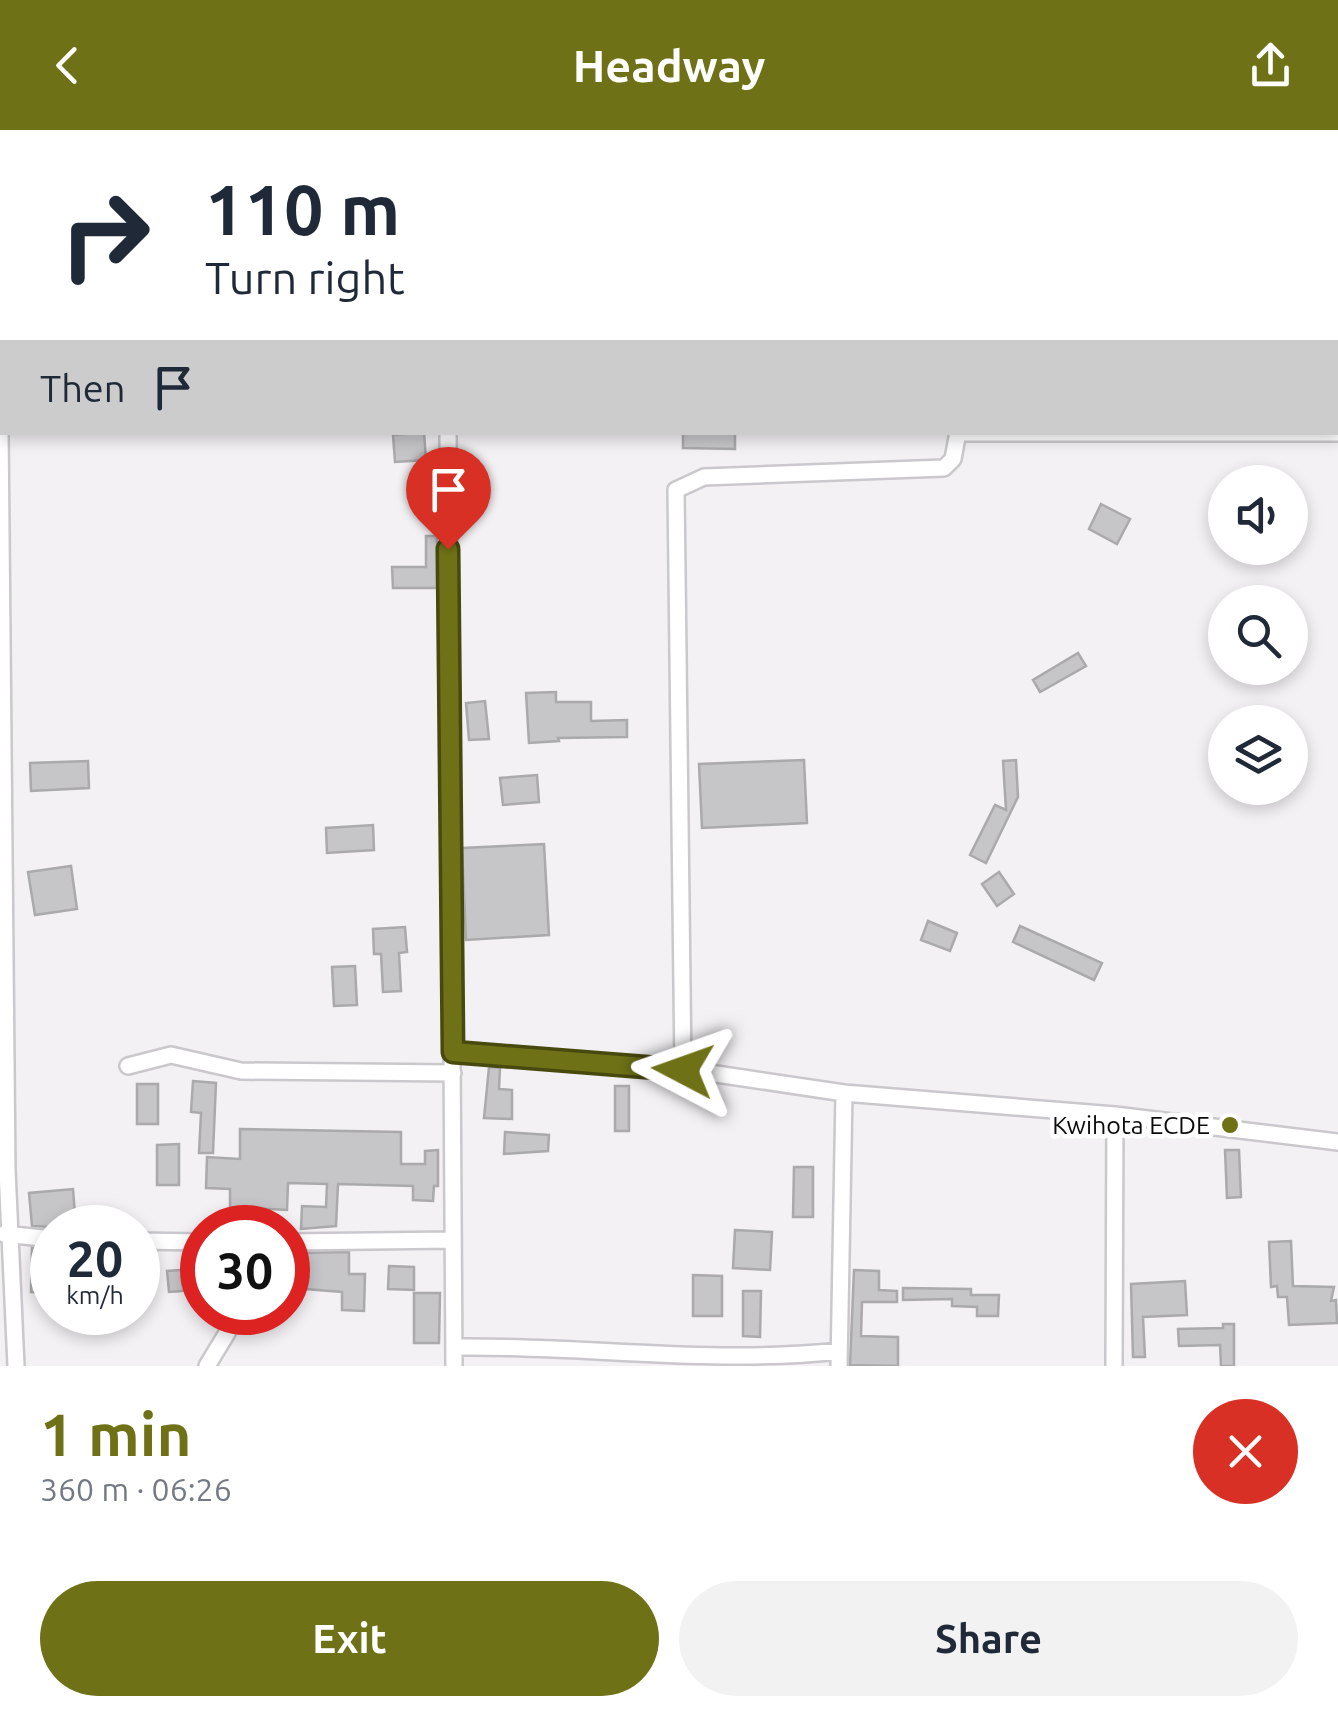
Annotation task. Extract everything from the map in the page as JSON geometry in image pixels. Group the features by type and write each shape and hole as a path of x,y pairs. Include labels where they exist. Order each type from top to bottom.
{"street":[{"path":"0,435 5,1234 16,1366"},
{"path":"448,435 454,1366"},
{"path":"683,1070 676,490 704,477 944,468 954,458 958,435"},
{"path":"453,1052 683,1070 844,1093 1114,1116 1338,1142"},
{"path":"128,1066 171,1055 241,1071 453,1073"},
{"path":"454,1347 532,1346 696,1356 839,1358 844,1093"},
{"path":"1114,1116 1114,1366"},
{"path":"5,1234 30,1237"},
{"path":"310,1242 453,1240"},
{"path":"207,1366 226,1335"}],"building":[{"path":"393,435 424,435 426,460 395,462"},
{"path":"683,435 735,435 735,449 683,448"},
{"path":"1101,504 1130,519 1117,544 1089,529"},
{"path":"426,536 437,536 437,588 393,588 392,567 426,567"},
{"path":"1078,653 1086,666 1040,692 1033,680"},
{"path":"556,692 556,702 591,702 591,721 627,720 627,737 558,738 559,741 529,743 526,693"},
{"path":"485,701 489,739 469,740 466,703"},
{"path":"804,760 807,823 702,828 699,764"},
{"path":"1016,760 1018,797 986,863 970,855 995,805 1006,810 1003,761"},
{"path":"88,761 89,788 31,791 30,763"},
{"path":"537,775 539,802 503,805 500,778"},
{"path":"373,825 374,850 327,853 326,828"},
{"path":"544,844 549,935 466,940 462,848"},
{"path":"71,866 77,909 35,915 28,872"},
{"path":"999,872 1014,894 997,906 982,884"},
{"path":"928,921 957,933 950,951 921,940"},
{"path":"1020,926 1102,963 1094,980 1013,942"},
{"path":"405,927 407,952 399,953 401,991 383,992 381,954 374,954 373,929"},
{"path":"355,966 357,1005 334,1006 332,967"},
{"path":"489,1067 500,1068 499,1089 512,1090 512,1119 484,1118"},
{"path":"193,1081 216,1083 213,1153 199,1153 201,1113 191,1112"},
{"path":"137,1084 158,1084 158,1124 137,1124"},
{"path":"615,1086 629,1086 629,1131 615,1131"},
{"path":"240,1129 401,1132 401,1164 425,1164 425,1151 438,1150 438,1186 434,1186 433,1201 413,1200 413,1186 338,1184 336,1226 310,1228 310,1206 326,1207 327,1184 288,1183 287,1205 230,1205 230,1189 206,1188 207,1157 240,1159"},
{"path":"505,1132 549,1135 548,1151 504,1154"},
{"path":"179,1144 179,1185 157,1185 157,1145"},
{"path":"1225,1150 1239,1150 1241,1197 1227,1198"},
{"path":"794,1167 813,1167 813,1217 793,1217"},
{"path":"73,1189 74,1205 30,1205 29,1193"},
{"path":"735,1230 772,1232 770,1270 733,1268"},
{"path":"1291,1241 1293,1286 1334,1287 1331,1301 1336,1300 1337,1323 1289,1325 1287,1297 1278,1297 1277,1286 1271,1287 1269,1242"},
{"path":"349,1252 349,1274 365,1274 364,1311 342,1310 342,1292 310,1289 310,1253"},
{"path":"389,1266 414,1267 414,1290 388,1289"},
{"path":"180,1270 180,1291 169,1292 167,1271"},
{"path":"854,1270 879,1271 879,1290 897,1291 897,1302 862,1302 861,1336 898,1337 898,1366 850,1365"},
{"path":"693,1275 722,1276 722,1316 693,1316"},
{"path":"1185,1281 1187,1315 1143,1317 1145,1357 1133,1357 1131,1284"},
{"path":"903,1288 971,1289 971,1295 999,1295 998,1316 977,1316 977,1307 952,1306 952,1299 903,1300"},
{"path":"743,1291 761,1291 760,1337 743,1336"},
{"path":"414,1293 440,1293 439,1343 414,1343"},
{"path":"1223,1324 1234,1324 1234,1366 1221,1366 1220,1345 1179,1346 1178,1329 1223,1328"}],"place":[{"name":"Kwihota ECDE","path":"1230,1125"}],"route":[{"path":"448,549 453,1052 683,1070"}]}
